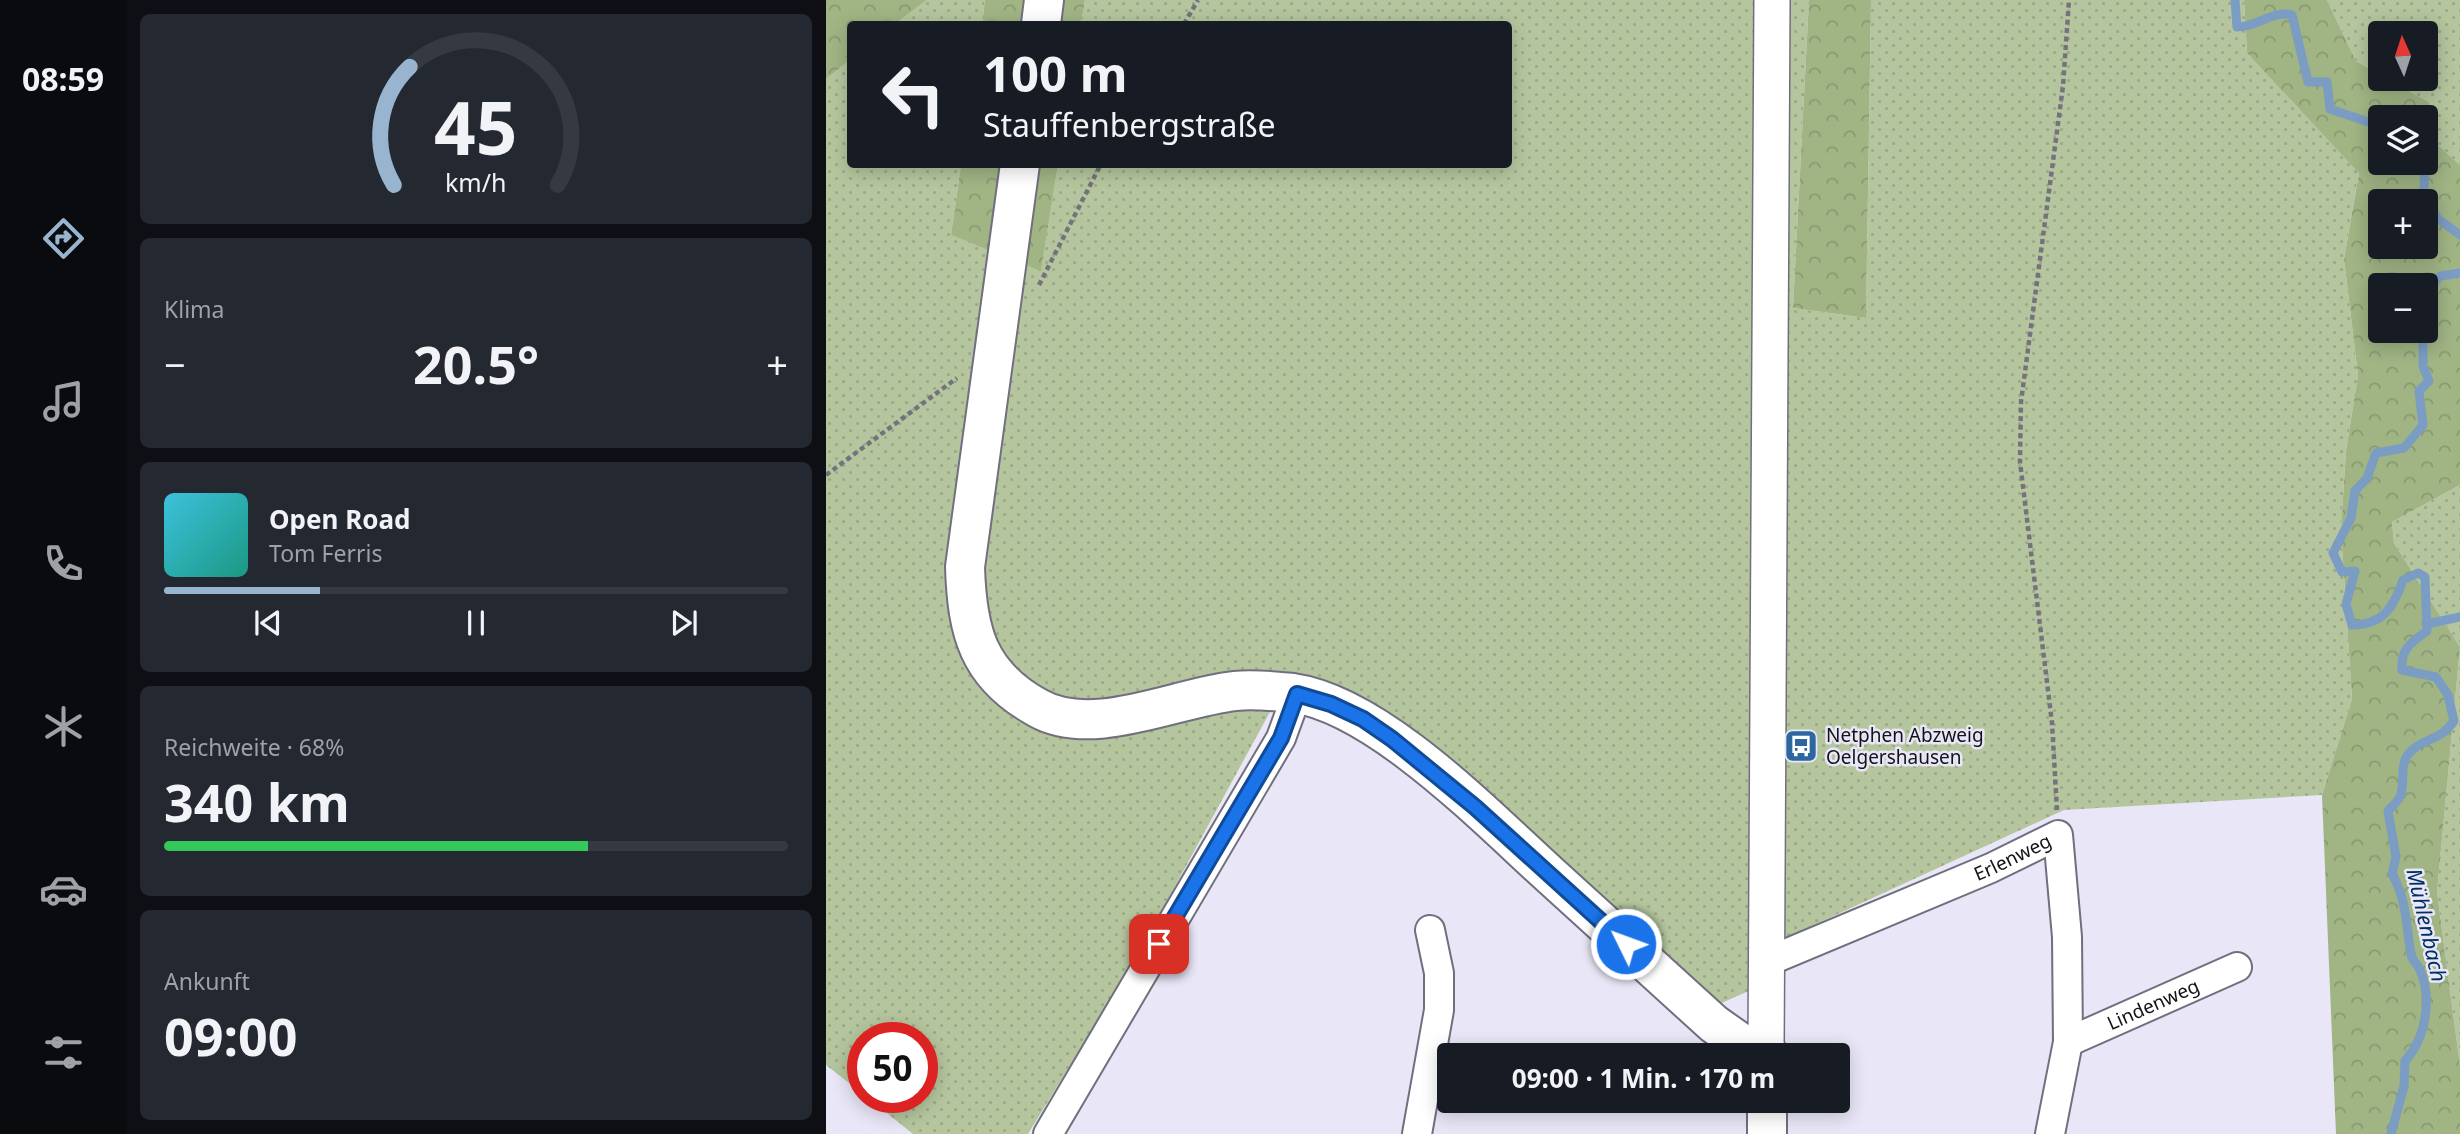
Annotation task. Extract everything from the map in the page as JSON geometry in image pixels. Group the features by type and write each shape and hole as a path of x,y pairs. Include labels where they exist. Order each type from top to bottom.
{"main road":[{"path":"1041,21 1044,0"},
{"path":"1019,168 965,567 969,620 979,652 992,672 1007,688 1042,710 1090,719 1117,717 1236,691 1297,694 1342,709 1392,739 1475,807 1675,988 1728,1034 1744,1043"},
{"path":"1767,1113 1767,1134"}],"street":[{"path":"1766,1043 1764,963 1772,0"},
{"path":"1048,1134 1281,738 1297,694"},
{"name":"Erlenweg","path":"1764,963 1991,868 2058,835 2067,937 2068,1042 2050,1134"},
{"path":"1417,1134 1439,1010 1439,973 1430,930"},
{"name":"Lindenweg","path":"2068,1042 2236,967"}],"path":[{"path":"1186,21 1198,0"},
{"path":"2058,835 2052,723 2020,462 2021,402 2063,86 2069,0"},
{"path":"1036,291 1099,168"},
{"path":"826,475 927,398 991,361"}],"green space":[{"path":"826,0 927,0 899,21 847,21 847,62 826,79"},
{"path":"927,0 985,0 982,21 899,21"},
{"path":"985,0 1085,0 1082,21 982,21"},
{"path":"1085,0 1809,0 1793,308 1866,318 1871,0 2244,0 2247,53 2359,172 2344,259 2358,375 2346,451 2341,530 2352,699 2322,795 2064,810 1753,953 1751,990 1717,1005 1289,677 1137,956 1028,1134 913,1134 887,1113 938,1113 938,1022 847,1022 847,1081 826,1065 826,79 847,62 847,168 961,168 951,235 1041,270 1058,168 1512,168 1512,21 1082,21"},
{"path":"1809,0 1871,0 1866,318 1793,308"},
{"path":"2244,0 2327,0 2356,61 2368,68 2368,91 2409,91 2429,102 2430,105 2368,105 2368,175 2438,175 2438,145 2460,165 2460,485 2392,522 2394,543 2460,647 2437,892 2460,1066 2460,1134 2336,1134 2322,795 2352,699 2341,530 2346,451 2358,375 2344,259 2359,173 2247,53"},
{"path":"2327,0 2460,0 2460,165 2438,145 2438,105 2430,105 2429,102 2409,91 2438,91 2438,21 2368,21 2368,68 2356,61"},
{"path":"961,168 1058,168 1041,271 951,235"},
{"path":"2460,485 2460,647 2394,543 2392,522"},
{"path":"2460,647 2460,1066 2437,892"}],"waterway":[{"name":"Mühlenbach","path":"2235,0 2237,27 2278,15 2292,15 2308,82 2327,82 2330,109 2368,122"},
{"name":"Mühlenbach","path":"2425,175 2424,191 2437,218 2460,235"},
{"name":"Mühlenbach","path":"2438,278 2460,273"},
{"name":"Mühlenbach","path":"2391,1134 2404,1086 2405,1061 2418,1041 2425,1017 2426,992 2419,968 2412,956 2403,903 2392,874 2396,857 2388,811 2400,796 2403,767 2410,752 2421,743 2443,733 2454,721 2448,695 2436,677 2402,670 2403,657 2408,647 2427,631 2425,577 2418,573 2403,580 2386,613 2372,622 2352,625 2346,604 2355,571 2342,572 2333,553 2351,518 2355,491 2367,478 2376,453 2404,448 2423,425 2419,391 2429,381 2423,366 2423,343"},
{"path":"2427,624 2460,617"}],"place":[{"name":"Netphen Abzweig Oelgershausen","path":"1801,746"}],"route":[{"path":"1159,944 1281,738 1297,694 1331,704 1363,719 1392,739 1475,807 1626,944"}]}
